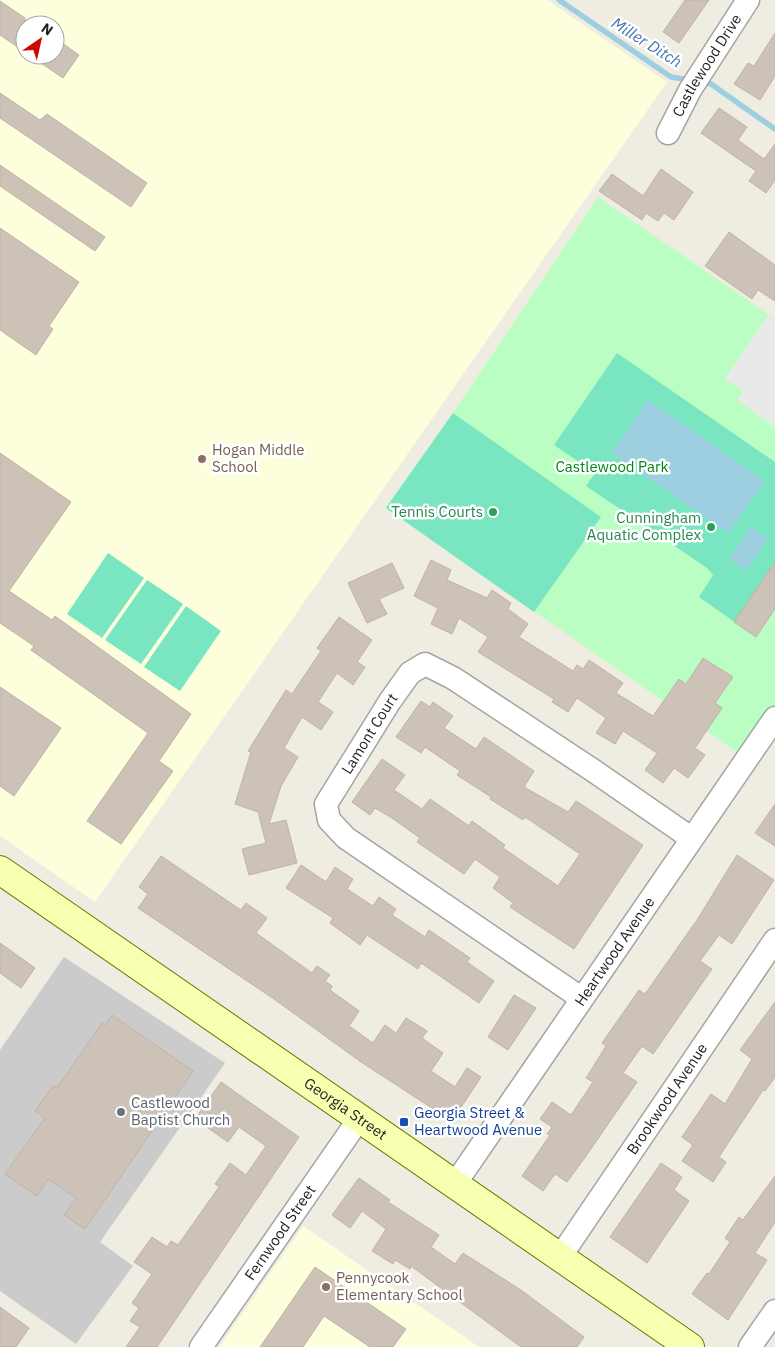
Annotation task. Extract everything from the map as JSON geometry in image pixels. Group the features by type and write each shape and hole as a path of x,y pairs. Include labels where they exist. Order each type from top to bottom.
{"main road":[{"name":"Georgia Street","path":"0,870 690,1347"}],"street":[{"name":"Castlewood Drive","path":"668,134 703,68 748,0"},
{"name":"Lamont Court","path":"581,998 346,838 329,820 326,804 390,701 410,673 425,664 454,678 691,838"},
{"name":"Heartwood Avenue","path":"455,1184 775,718"},
{"name":"Brookwood Avenue","path":"560,1257 775,940"},
{"name":"Fernwood Street","path":"201,1347 359,1118"},
{"path":"750,1347 775,1311"}],"shaded area":[{"name":"Hogan Middle School","path":"0,0 547,0 667,82 95,902 0,836"},
{"path":"769,314 775,319 775,427 737,400 743,391 725,379"},
{"path":"64,957 225,1063 100,1242 133,1266 76,1344 0,1291 0,1050"},
{"name":"Pennycook Elementary School","path":"303,1226 479,1347 219,1347"}],"green space":[{"name":"Castlewood Park","path":"598,197 775,319 775,718 747,759 385,508 453,413"},
{"name":"Cunningham Aquatic Complex","path":"617,353 775,462 775,609 756,637 699,597 713,575 707,568 586,486 595,473 554,445"},
{"name":"Tennis Courts","path":"453,413 601,517 534,612 386,508"},
{"path":"108,553 144,578 102,638 67,614"},
{"path":"147,580 183,604 141,664 105,640"},
{"path":"186,606 221,631 180,691 144,667"}],"water":[{"path":"648,400 765,481 728,533 612,453"},
{"path":"751,527 768,539 746,570 729,559"}],"building":[{"path":"685,0 709,0 679,43 663,32"},
{"path":"0,1 21,15 15,15 15,45 0,35"},
{"path":"775,33 775,76 760,100 734,84 748,63 754,66"},
{"path":"65,45 79,55 63,78 44,65 65,65"},
{"path":"0,93 40,120 47,114 147,183 131,207 0,118"},
{"path":"719,108 747,127 738,140 764,159 775,144 775,180 766,193 749,181 756,171 701,133"},
{"path":"0,165 105,237 95,251 0,186"},
{"path":"661,169 693,192 674,220 664,213 658,221 646,213 642,220 599,191 612,174 643,196"},
{"path":"0,228 79,282 49,326 53,329 36,355 0,330"},
{"path":"729,232 775,265 775,301 758,290 752,299 705,266"},
{"path":"0,453 71,502 9,591 52,620 55,616 191,714 159,761 173,771 121,844 87,821 148,733 31,650 34,646 0,623"},
{"path":"431,560 451,570 447,580 487,598 492,590 511,603 508,609 528,624 519,637 573,671 577,665 583,669 589,660 623,683 616,693 653,716 679,679 686,684 703,658 733,677 715,703 722,708 695,748 705,755 688,778 674,768 663,783 645,770 657,753 623,731 615,744 596,733 606,718 577,698 568,712 552,702 554,699 478,652 488,637 459,618 452,634 431,624 438,608 414,596"},
{"path":"775,562 775,609 756,637 734,622"},
{"path":"392,563 404,588 379,599 387,614 367,623 348,583"},
{"path":"339,617 372,640 357,662 365,667 353,685 337,673 318,702 333,712 321,730 302,717 284,748 298,757 281,786 269,824 286,820 297,863 249,875 242,849 266,843 258,812 235,804 251,752 248,751 286,690 292,694 321,651 317,648"},
{"path":"0,687 61,728 14,796 0,786"},
{"path":"421,701 430,707 433,702 453,716 444,728 476,749 484,737 534,771 524,787 568,812 576,801 643,845 574,949 510,907 513,903 493,888 500,877 475,859 464,874 417,842 420,838 392,818 375,808 370,815 352,802 382,759 405,775 394,790 422,809 430,799 469,826 472,821 505,845 503,848 558,886 580,854 525,817 523,820 490,799 491,797 457,775 460,771 425,747 421,753 396,737"},
{"path":"775,804 775,846 755,833"},
{"path":"737,855 774,880 732,944 719,935 700,961 712,969 653,1054 642,1046 623,1073 637,1082 567,1182 555,1174 543,1191 522,1176 550,1135 547,1134 552,1127 540,1119 552,1102 571,1115 593,1082 586,1078 606,1046 602,1043 639,990 645,994 697,920"},
{"path":"161,856 241,910 246,903 267,918 256,933 312,973 317,966 330,975 325,981 332,986 330,990 359,1011 349,1026 373,1043 385,1025 396,1033 406,1018 427,1031 422,1038 443,1053 431,1071 455,1087 467,1068 481,1077 452,1121 361,1062 274,999 138,908 148,894 139,887"},
{"path":"301,865 326,882 335,867 353,879 347,889 373,906 379,897 396,909 392,915 425,937 429,930 470,958 467,962 494,981 479,1003 421,963 418,969 367,935 360,945 330,923 333,918 286,888"},
{"path":"0,943 35,968 21,988 0,973"},
{"path":"514,995 536,1008 508,1050 488,1037"},
{"path":"775,1002 775,1077 765,1091 763,1090 719,1157 726,1162 713,1182 682,1161 693,1145 682,1137 711,1094 725,1104 752,1059 740,1050"},
{"path":"112,1015 193,1071 85,1229 64,1215 76,1198 48,1179 37,1196 5,1174 45,1118 35,1111 53,1086 57,1088 102,1023 105,1025"},
{"path":"221,1082 299,1137 157,1347 126,1347 140,1327 130,1321 139,1308 132,1303 152,1274 134,1262 152,1237 167,1247 171,1241 178,1245 219,1187 215,1184 230,1163 246,1175 266,1146 239,1127 228,1142 195,1119"},
{"path":"661,1163 682,1177 674,1190 689,1201 647,1263 610,1237"},
{"path":"775,1176 775,1222 755,1253 767,1260 728,1320 692,1294 707,1273 709,1274 730,1242 725,1238 739,1217 743,1220"},
{"path":"359,1178 390,1200 388,1202 439,1235 431,1247 455,1264 463,1253 521,1290 584,1337 577,1347 521,1347 411,1266 410,1269 395,1260 393,1264 372,1251 386,1229 362,1211 350,1228 332,1215"},
{"path":"315,1267 406,1329 393,1347 370,1347 324,1316 303,1347 260,1347"},
{"path":"0,1307 29,1328 16,1347 0,1347"}],"waterway":[{"name":"Miller Ditch","path":"559,0 671,77 690,80"},
{"name":"Miller Ditch","path":"701,82 711,84 775,129"}],"place":[{"name":"Hogan Middle School","path":"202,459"},
{"name":"Tennis Courts","path":"493,512"},
{"name":"Cunningham Aquatic Complex","path":"711,527"},
{"name":"Castlewood Baptist Church","path":"121,1112"},
{"name":"Georgia Street & Heartwood Avenue","path":"404,1122"},
{"name":"Pennycook Elementary School","path":"326,1287"}]}
